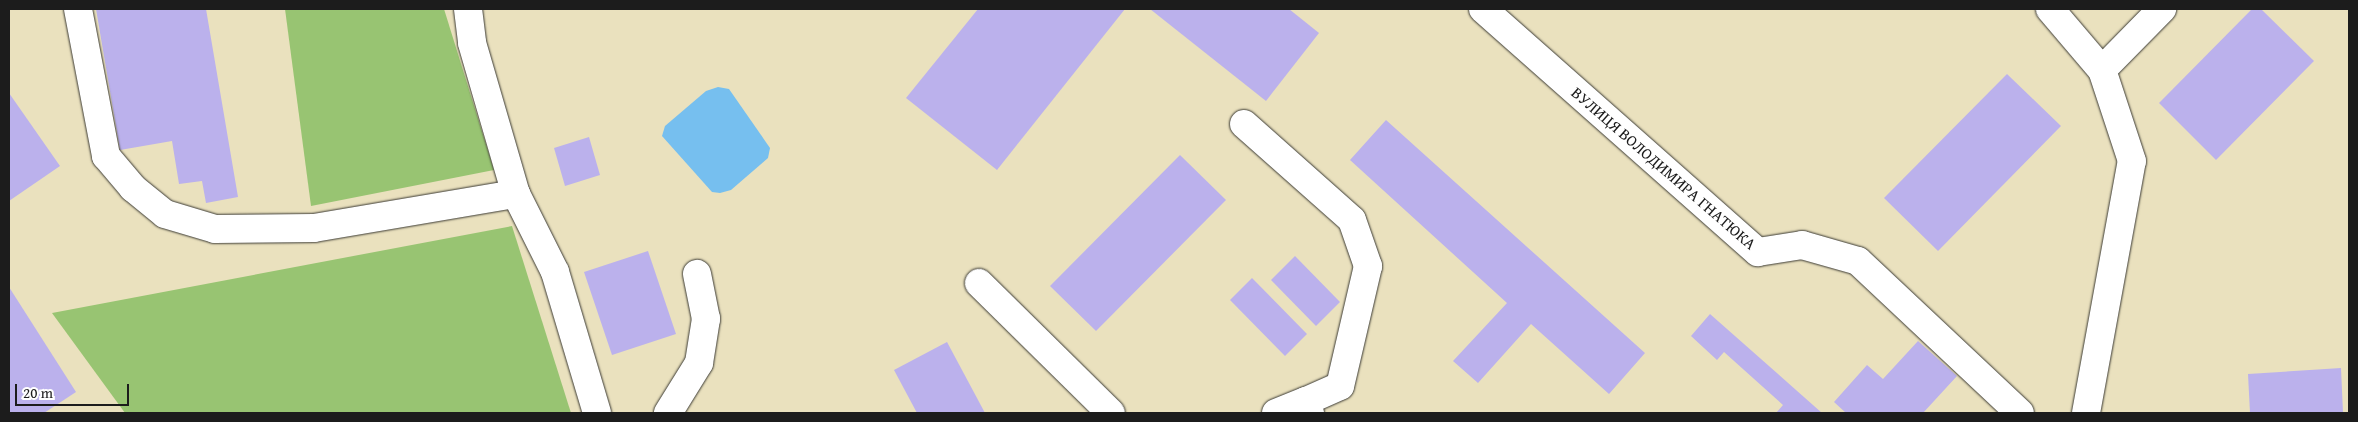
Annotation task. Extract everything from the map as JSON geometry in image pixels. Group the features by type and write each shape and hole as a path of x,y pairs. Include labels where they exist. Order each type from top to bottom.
{"lane":[{"path":"78,9 106,156 133,188 165,214 216,229 314,228 516,194"},
{"path":"468,9 472,43 516,194 555,272 597,413"},
{"name":"ВУЛИЦЯ ВОЛОДИМИРА ГНАТЮКА","path":"1483,9 1758,252 1802,245 1858,261 2020,413"},
{"path":"2050,9 2102,70 2132,161 2086,413"},
{"path":"2102,70 2162,9"},
{"path":"1244,124 1352,220 1368,266 1340,386 1308,407 1276,413"},
{"path":"668,413 699,363 706,319 697,274"},
{"path":"980,283 1111,413"}],"green space":[{"path":"285,9 444,9 494,170 311,206"},
{"path":"512,226 571,413 125,413 52,313"}],"water":[{"path":"718,87 729,89 770,148 768,158 731,190 720,193 712,192 662,136 665,126 706,91"}],"building":[{"path":"96,9 206,9 238,197 206,203 202,181 179,184 172,141 120,150"},
{"path":"978,9 1125,9 997,170 906,98"},
{"path":"1150,9 1289,9 1319,33 1266,101"},
{"path":"2252,9 2261,9 2314,61 2216,160 2159,103"},
{"path":"2007,74 2061,126 1938,251 1884,198"},
{"path":"9,93 60,166 9,201"},
{"path":"1386,120 1645,353 1609,394 1531,324 1478,383 1453,361 1507,303 1350,160"},
{"path":"589,137 600,175 565,186 554,148"},
{"path":"1180,155 1226,200 1096,331 1050,286"},
{"path":"648,251 676,334 612,355 584,272"},
{"path":"1295,256 1340,302 1316,326 1271,280"},
{"path":"1252,278 1307,334 1285,356 1230,300"},
{"path":"9,287 76,392 44,413 9,413"},
{"path":"1710,314 1822,413 1776,413 1783,405 1724,352 1717,360 1691,336"},
{"path":"1918,341 1957,376 1923,413 1846,413 1834,402 1867,365 1883,379"},
{"path":"947,342 985,413 917,413 894,370"},
{"path":"2341,368 2343,413 2250,413 2248,374"}]}
